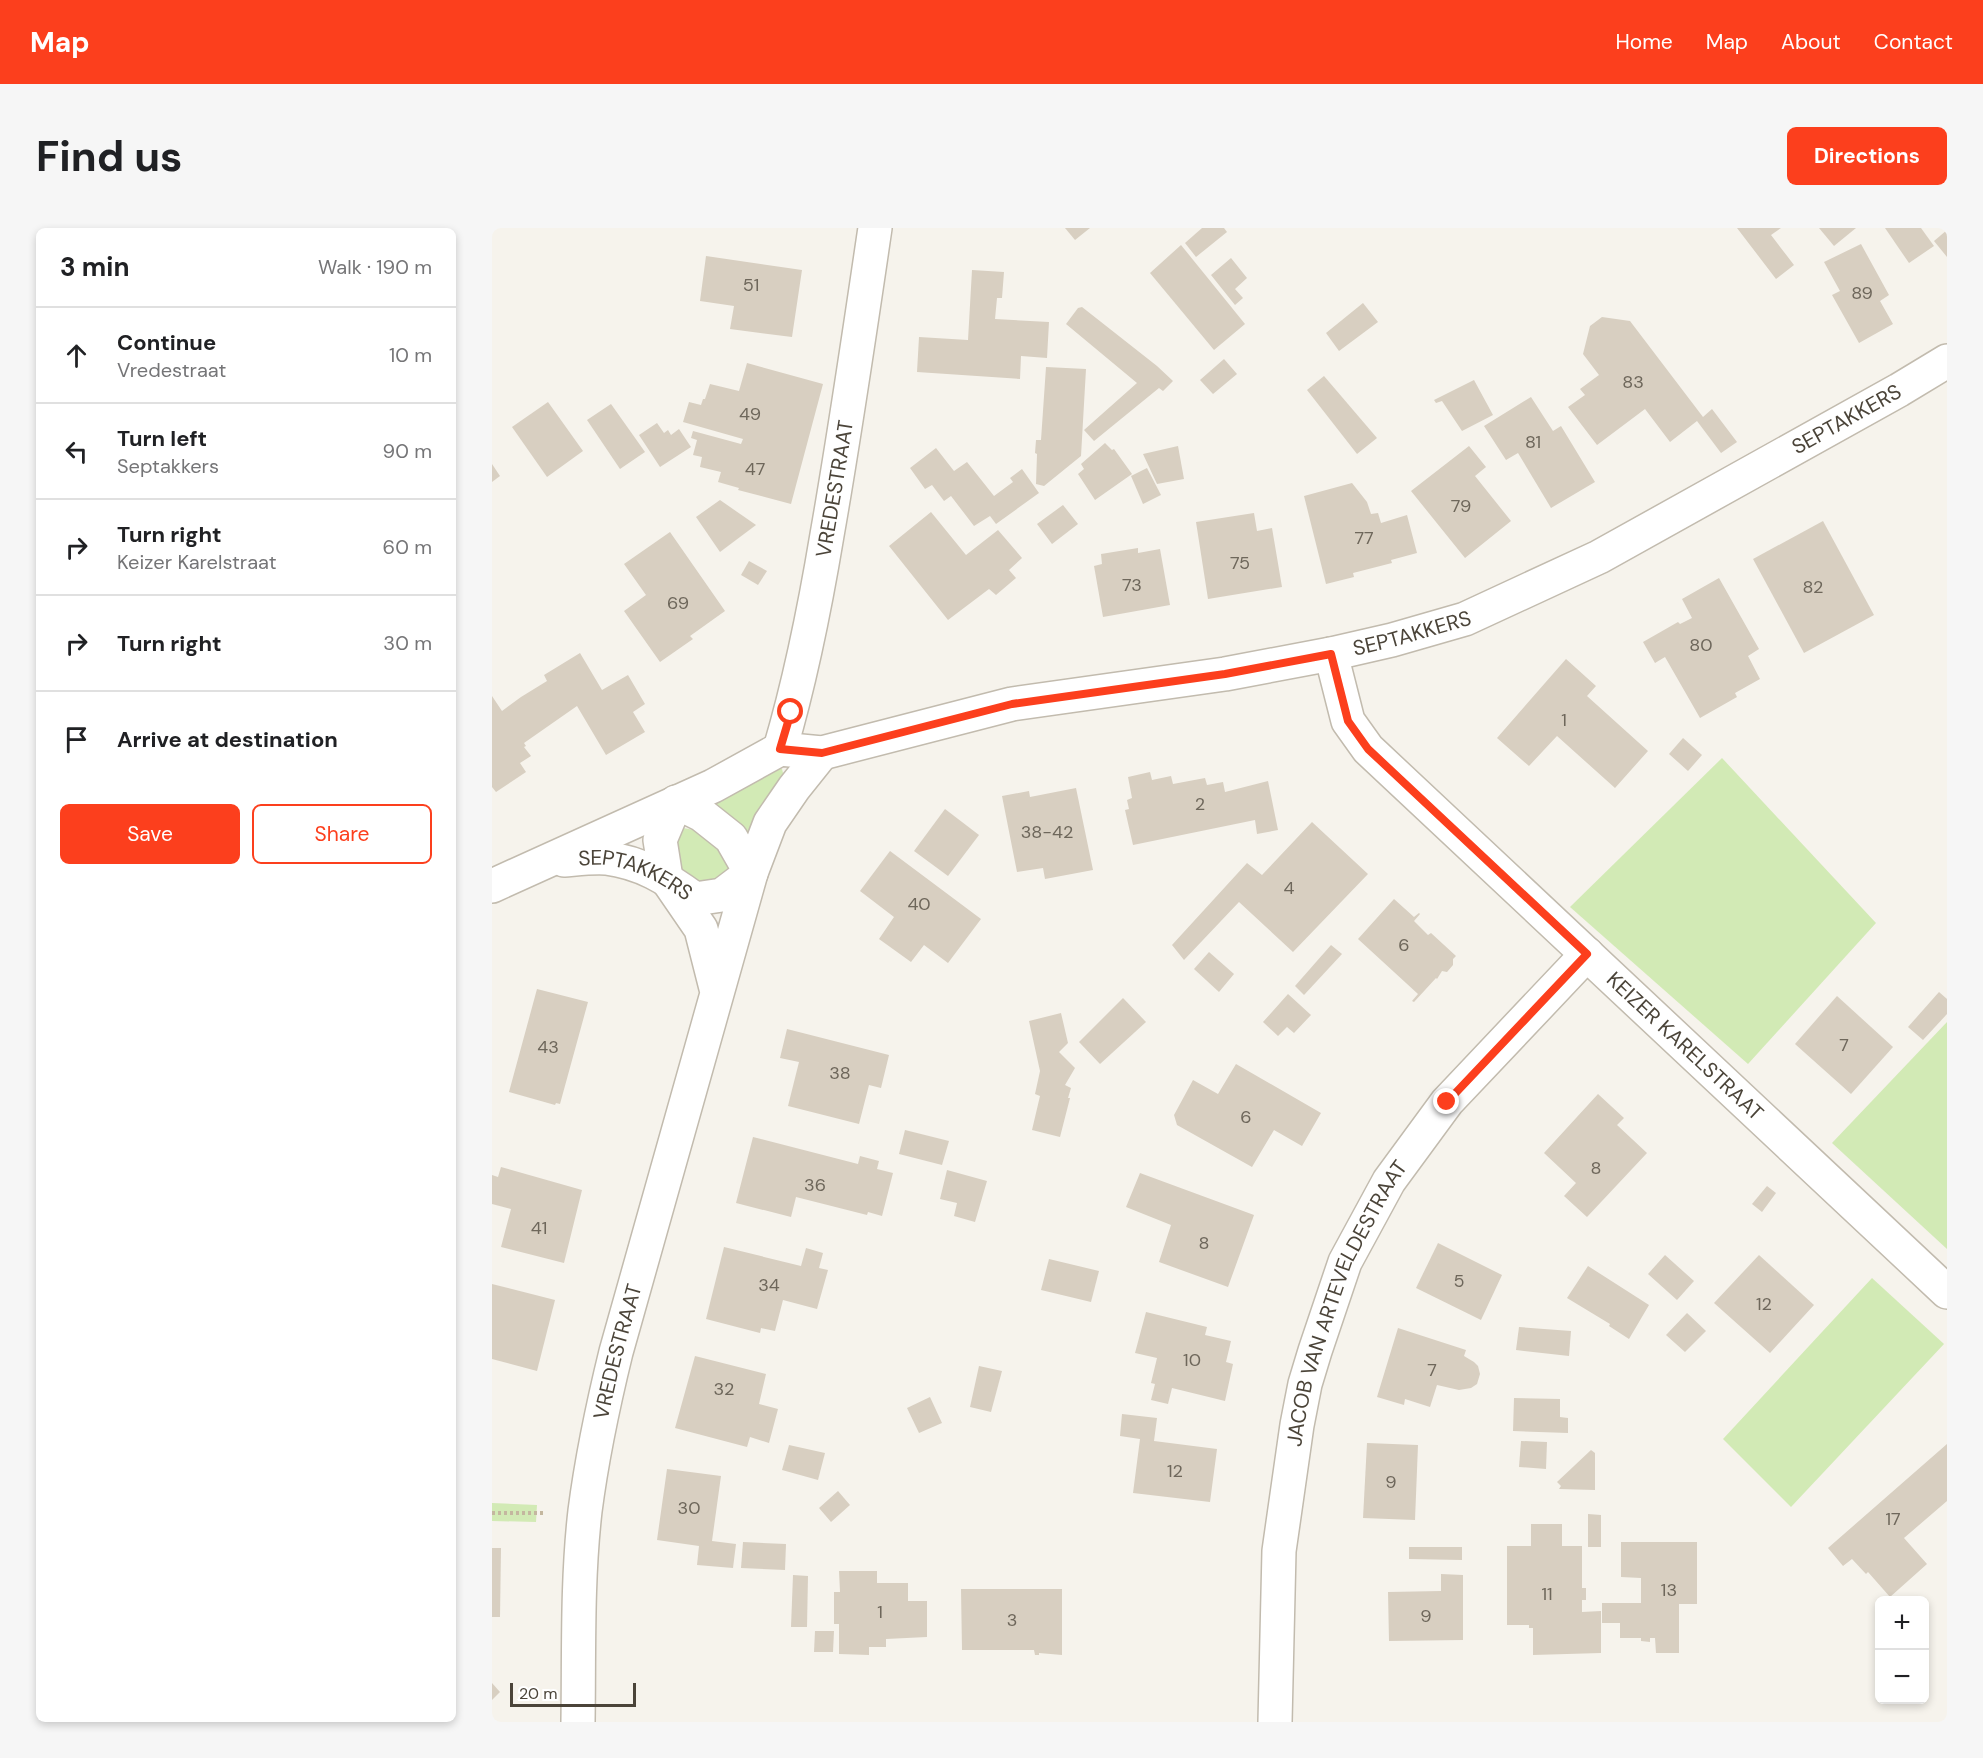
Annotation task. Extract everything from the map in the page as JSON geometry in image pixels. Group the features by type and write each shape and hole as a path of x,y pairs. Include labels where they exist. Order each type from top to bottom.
{"street":[{"name":"VREDESTRAAT","path":"780,749 812,623 838,476 875,228"},
{"name":"SEPTAKKERS","path":"492,886 713,786 780,749 822,753 1012,704 1225,674 1331,654 1465,619 1599,557 1947,361"},
{"name":"KEIZER KARELSTRAAT","path":"1331,654 1348,721 1368,749 1947,1292"},
{"path":"751,873 770,823 822,753"},
{"name":"VREDESTRAAT","path":"676,802 660,840 666,878 701,929 717,992"},
{"path":"676,802 702,815 731,838 751,873"},
{"name":"SEPTAKKERS","path":"547,861 604,858 641,865 666,878 695,898 722,895 751,873"},
{"name":"VREDESTRAAT","path":"578,1722 579,1595 585,1512 597,1427 751,873"},
{"name":"JACOB VAN ARTEVELDESTRAAT","path":"1275,1722 1279,1551 1297,1425 1305,1384 1345,1262 1389,1181 1447,1102 1587,954"}],"path":[{"path":"492,1513 585,1512"}],"green space":[{"path":"1722,758 1876,923 1748,1064 1570,907"},
{"path":"774,767 782,769 784,777 746,848 701,804"},
{"path":"683,828 707,836 713,841 732,869 706,883 694,882 677,876 673,832"},
{"path":"1947,1022 1947,1249 1832,1143"},
{"path":"1872,1278 1944,1344 1791,1507 1723,1439"},
{"path":"492,1503 537,1505 536,1522 492,1521"}],"building":[{"path":"1065,228 1090,228 1075,240"},
{"path":"1202,228 1224,228 1227,232 1196,257 1185,243"},
{"path":"1737,228 1781,228 1771,235 1794,265 1776,279"},
{"path":"1819,228 1856,228 1834,246"},
{"path":"1885,228 1921,228 1934,246 1909,263"},
{"path":"1947,230 1947,257 1934,241"},
{"path":"1861,244 1889,295 1880,301 1893,324 1859,343 1832,295 1840,291 1824,262"},
{"path":"1181,245 1245,324 1214,350 1150,273"},
{"path":"706,256 802,270 792,337 730,329 734,306 700,301"},
{"path":"1231,258 1247,278 1235,289 1243,298 1235,305 1211,275"},
{"path":"972,270 1004,272 1002,298 997,298 995,319 1049,322 1047,358 1021,356 1020,379 917,372 919,337 968,340"},
{"path":"1363,303 1378,322 1339,351 1326,333"},
{"path":"1082,307 1173,381 1163,391 1159,388 1094,441 1084,430 1137,383 1066,324 1078,308"},
{"path":"1602,317 1630,321 1703,417 1712,409 1737,442 1721,453 1697,421 1670,442 1645,409 1597,445 1568,407 1585,395 1580,389 1599,375 1583,354 1590,326"},
{"path":"1224,359 1237,374 1213,394 1200,380"},
{"path":"747,363 823,384 791,504 738,490 739,488 718,482 721,472 700,467 702,457 693,455 697,440 691,438 693,431 741,444 743,439 683,422 689,402 701,405 710,384 739,391"},
{"path":"1046,367 1086,369 1081,456 1044,486 1036,484 1037,454 1035,453 1036,440 1041,440"},
{"path":"1324,376 1377,438 1357,454 1307,390"},
{"path":"1474,380 1493,415 1462,431 1442,401 1436,403 1434,400"},
{"path":"1531,397 1553,431 1561,426 1595,482 1551,508 1518,453 1506,460 1484,426"},
{"path":"548,402 583,451 547,477 512,427"},
{"path":"611,404 645,452 620,469 587,420"},
{"path":"657,423 664,433 668,430 671,435 679,429 691,447 660,467 639,435"},
{"path":"1105,443 1112,450 1114,449 1132,474 1095,500 1078,474 1084,469 1081,464"},
{"path":"1178,446 1184,479 1157,484 1143,454"},
{"path":"1469,446 1486,467 1475,476 1511,521 1465,558 1411,491"},
{"path":"936,448 954,471 967,462 994,496 1013,482 1010,478 1022,469 1039,493 996,524 990,516 974,526 951,496 944,501 932,485 925,489 910,468"},
{"path":"492,464 500,476 492,482"},
{"path":"1147,468 1161,495 1143,504 1131,476"},
{"path":"1352,483 1367,502 1371,514 1378,513 1381,523 1407,515 1417,553 1391,560 1392,563 1353,573 1354,577 1326,584 1304,496"},
{"path":"720,500 756,525 720,552 696,517"},
{"path":"1063,505 1078,524 1052,544 1037,524"},
{"path":"931,512 966,555 998,530 1022,558 1009,570 1016,578 996,595 989,589 948,620 889,546"},
{"path":"1254,513 1257,531 1272,528 1282,587 1208,599 1196,522"},
{"path":"1823,521 1874,615 1804,653 1753,559"},
{"path":"670,532 725,611 690,636 693,639 660,662 624,611 646,595 624,564"},
{"path":"1138,548 1138,553 1160,549 1170,605 1103,617 1094,566 1102,564 1101,554"},
{"path":"749,561 767,571 758,585 741,575"},
{"path":"1719,578 1759,649 1748,656 1760,679 1735,693 1737,697 1700,718 1665,657 1655,663 1643,642 1678,622 1680,624 1692,618 1682,599"},
{"path":"580,653 602,690 628,675 645,704 633,712 645,732 606,755 577,706 524,743 526,746 524,747 531,756 520,763 526,772 496,792 492,787 492,696 502,711 547,681 544,675"},
{"path":"1566,659 1596,686 1587,696 1648,751 1615,788 1557,736 1529,766 1497,738"},
{"path":"1683,738 1702,755 1688,771 1669,754"},
{"path":"1150,772 1152,780 1171,776 1173,784 1205,778 1207,785 1223,782 1225,792 1268,781 1278,830 1257,834 1255,820 1133,845 1125,810 1129,809 1127,800 1132,798 1128,777"},
{"path":"1076,788 1093,870 1045,879 1043,868 1017,872 1002,796 1029,791 1030,797"},
{"path":"945,809 979,835 948,876 914,851"},
{"path":"1312,822 1368,874 1293,952 1239,902 1184,960 1172,945 1247,863 1262,875"},
{"path":"890,851 981,919 948,963 924,945 911,962 879,939 894,917 860,891"},
{"path":"1394,899 1414,917 1419,913 1414,921 1456,956 1447,972 1442,971 1414,1002 1412,1001 1418,994 1358,939"},
{"path":"1331,945 1342,954 1304,995 1295,986"},
{"path":"1209,952 1234,974 1219,992 1194,969"},
{"path":"537,989 588,1002 560,1104 555,1105 509,1092"},
{"path":"1939,992 1947,999 1947,1014 1923,1040 1908,1027"},
{"path":"1288,994 1311,1015 1294,1033 1287,1027 1278,1036 1263,1022"},
{"path":"1837,996 1893,1047 1851,1094 1795,1044"},
{"path":"1123,998 1146,1022 1100,1064 1079,1042"},
{"path":"1061,1013 1068,1043 1059,1052 1075,1068 1065,1085 1071,1088 1060,1137 1032,1130 1040,1096 1035,1094 1040,1071 1029,1021"},
{"path":"787,1029 889,1055 881,1088 869,1085 859,1124 788,1106 799,1062 780,1058"},
{"path":"1236,1064 1321,1113 1302,1146 1274,1130 1252,1167 1177,1125 1174,1115 1193,1080 1218,1094"},
{"path":"1598,1094 1624,1118 1617,1125 1647,1153 1587,1217 1564,1196 1576,1183 1544,1153"},
{"path":"905,1130 949,1141 942,1165 899,1154"},
{"path":"753,1137 858,1164 860,1156 879,1161 877,1169 893,1173 882,1216 868,1212 867,1215 796,1197 791,1217 736,1203"},
{"path":"501,1167 582,1190 564,1263 501,1247 511,1209 492,1204 492,1175 498,1177"},
{"path":"947,1170 987,1181 975,1222 954,1216 957,1203 940,1199"},
{"path":"1140,1173 1254,1215 1228,1287 1159,1262 1171,1225 1126,1207"},
{"path":"1767,1186 1776,1193 1762,1212 1752,1204"},
{"path":"1438,1243 1502,1275 1481,1320 1416,1288"},
{"path":"724,1247 801,1266 806,1248 823,1253 819,1268 828,1270 817,1309 783,1300 775,1331 761,1328 760,1333 706,1319"},
{"path":"1665,1255 1694,1281 1677,1300 1648,1274"},
{"path":"1759,1255 1814,1305 1770,1353 1714,1303"},
{"path":"1049,1259 1099,1271 1091,1302 1041,1290"},
{"path":"1588,1266 1649,1305 1629,1339 1609,1326 1610,1324 1567,1298"},
{"path":"492,1284 555,1300 537,1371 492,1359"},
{"path":"1146,1312 1207,1327 1205,1335 1231,1341 1226,1362 1233,1364 1225,1401 1172,1388 1168,1404 1151,1400 1155,1384 1151,1383 1157,1358 1135,1353"},
{"path":"1687,1313 1706,1331 1685,1352 1666,1335"},
{"path":"1519,1327 1571,1331 1569,1356 1516,1350"},
{"path":"1398,1328 1466,1350 1464,1356 1478,1366 1480,1374 1477,1384 1471,1388 1459,1390 1437,1385 1430,1407 1405,1399 1404,1405 1377,1397"},
{"path":"695,1356 766,1374 759,1404 778,1409 769,1443 750,1437 747,1447 675,1428"},
{"path":"979,1366 1002,1371 991,1412 970,1407"},
{"path":"930,1397 942,1423 919,1433 907,1408"},
{"path":"1514,1398 1560,1399 1560,1417 1568,1418 1568,1433 1513,1431"},
{"path":"1122,1414 1157,1418 1154,1441 1217,1449 1210,1502 1133,1493 1140,1439 1120,1436"},
{"path":"1521,1441 1547,1442 1546,1469 1519,1467"},
{"path":"1367,1443 1418,1445 1415,1520 1363,1518"},
{"path":"1947,1444 1947,1501 1904,1538 1927,1564 1891,1596 1852,1559 1843,1566 1828,1548"},
{"path":"789,1445 825,1453 818,1480 782,1470"},
{"path":"1591,1450 1595,1453 1595,1490 1559,1489 1561,1486 1557,1482"},
{"path":"667,1469 721,1476 712,1541 736,1544 733,1568 697,1565 699,1546 657,1540"},
{"path":"838,1491 850,1505 831,1522 819,1508"},
{"path":"1588,1514 1601,1515 1601,1547 1588,1547"},
{"path":"1531,1524 1562,1524 1562,1546 1582,1546 1582,1588 1586,1588 1586,1600 1582,1600 1582,1612 1601,1611 1601,1653 1533,1655 1533,1628 1529,1628 1529,1625 1507,1625 1507,1546 1531,1546"},
{"path":"743,1542 786,1544 785,1570 741,1568"},
{"path":"1621,1542 1697,1542 1697,1604 1679,1604 1679,1653 1656,1653 1655,1638 1650,1638 1650,1642 1641,1641 1641,1638 1620,1638 1620,1623 1602,1623 1602,1603 1641,1603 1641,1578 1621,1577"},
{"path":"1409,1547 1462,1547 1462,1560 1409,1559"},
{"path":"492,1548 501,1548 500,1617 492,1617"},
{"path":"839,1571 877,1571 877,1583 908,1583 908,1601 927,1601 927,1637 886,1639 886,1647 869,1647 869,1655 839,1654 839,1624 834,1624 834,1592 840,1592"},
{"path":"1441,1574 1463,1575 1463,1640 1389,1641 1388,1592 1441,1591"},
{"path":"793,1575 808,1576 807,1627 791,1627"},
{"path":"961,1589 1062,1589 1062,1655 1039,1653 1035,1655 1034,1650 962,1650"},
{"path":"815,1631 834,1631 833,1652 814,1652"},
{"path":"492,1683 500,1692 492,1700"}],"route":[{"path":"791,712 780,749 822,753 1012,704 1225,674 1331,654 1348,721 1368,749 1587,954 1447,1102"}]}
